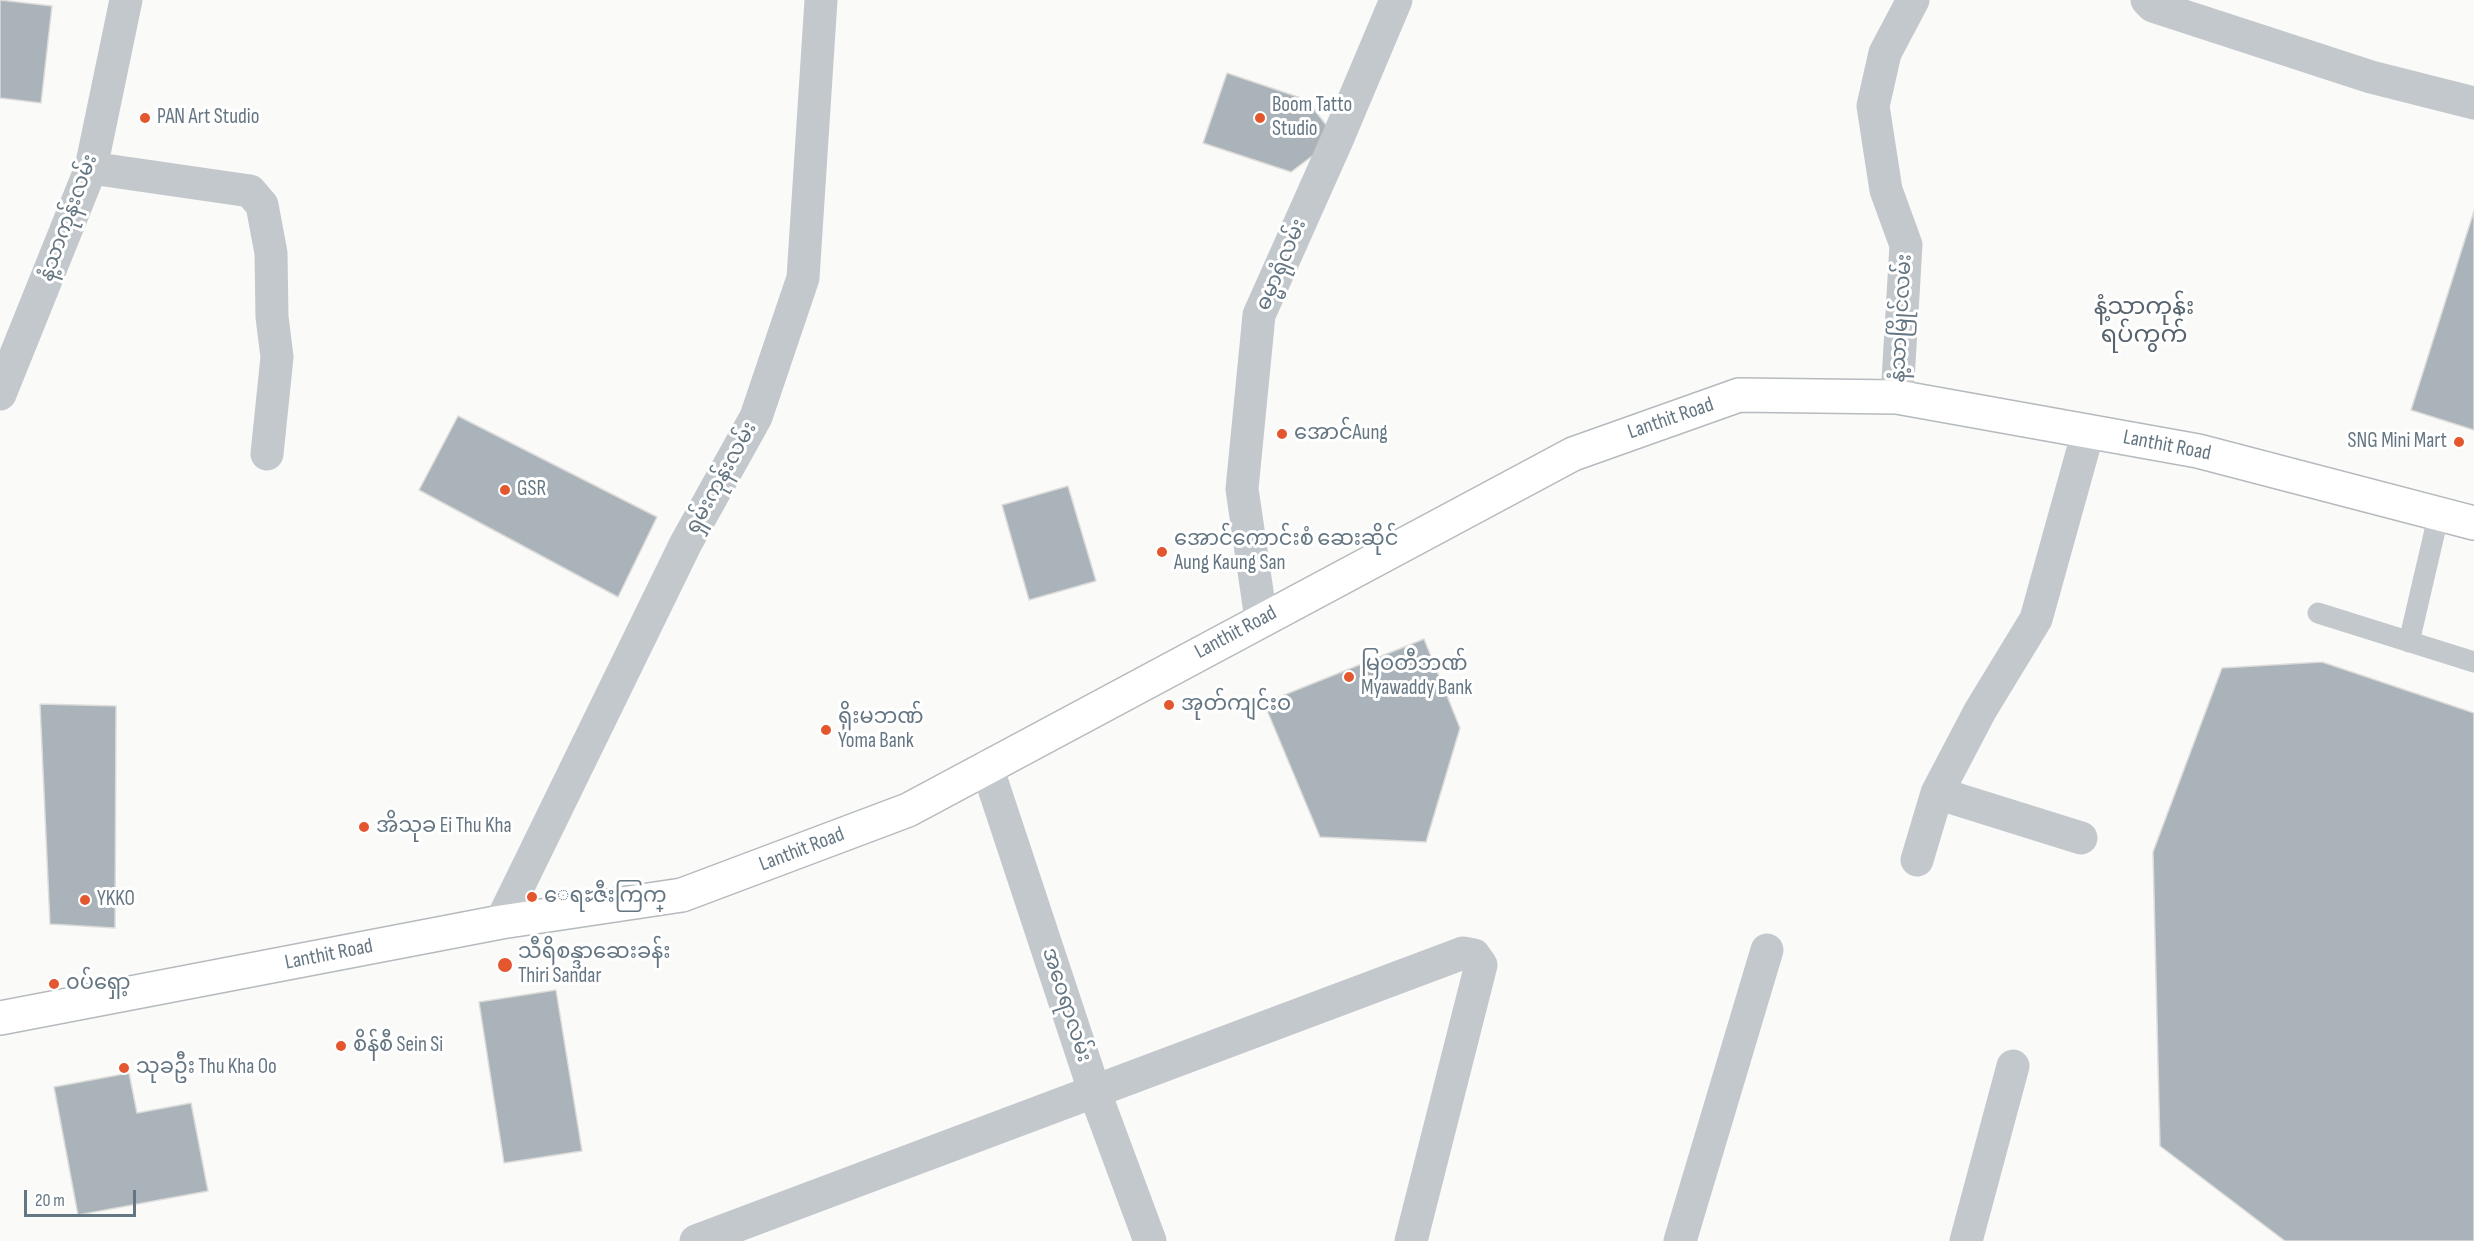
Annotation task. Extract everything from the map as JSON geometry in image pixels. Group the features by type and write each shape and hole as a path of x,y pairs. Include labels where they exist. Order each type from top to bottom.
{"main road":[{"name":"Lanthit Road","path":"0,1018 501,922 682,895 908,810 1572,454 1739,395 1897,397 2198,451 2474,523"}],"street":[{"name":"နံ့သာကုန်းလမ်း","path":"0,394 91,168 126,0"},
{"name":"ရှမ်းကုန်းလမ်း","path":"501,922 686,543 756,417 803,278 821,0"},
{"name":"ဓမ္မာရုံလမ်း","path":"1261,619 1242,489 1259,315 1396,0"},
{"name":"နံ့သာမြိုင်လမ်း","path":"1897,397 1906,245 1886,190 1874,106 1885,53 1913,0"},
{"path":"2147,0 2153,6 2371,77 2474,103"},
{"path":"91,168 250,191 262,205 271,253 272,317 277,357 267,454"},
{"path":"1917,860 1937,793 1980,711 2036,619 2088,432"},
{"name":"အဝေရာလမ်း","path":"987,767 1095,1093 1150,1241"},
{"path":"1937,793 2081,838"},
{"path":"1680,1241 1767,950"},
{"path":"696,1241 1463,953 1474,955 1481,965 1411,1241"},
{"path":"1966,1241 2013,1066"}],"lane":[{"path":"2409,642 2439,513"},
{"path":"2318,613 2474,662"}],"building":[{"path":"0,0 52,6 41,103 0,98"},
{"path":"1227,73 1307,100 1336,138 1291,172 1203,143"},
{"path":"2474,211 2474,430 2411,410"},
{"path":"458,416 657,517 618,597 419,490"},
{"path":"1068,486 1096,581 1029,600 1002,505"},
{"path":"1424,639 1460,728 1426,842 1320,837 1264,703"},
{"path":"2322,662 2474,713 2474,1241 2285,1241 2160,1146 2153,852 2222,668"},
{"path":"40,704 116,706 115,928 50,924"},
{"path":"556,990 582,1151 504,1163 479,1002"},
{"path":"129,1073 137,1113 191,1103 208,1191 78,1215 54,1087"}],"place":[{"name":"PAN Art Studio","path":"145,118"},
{"name":"Boom Tatto Studio","path":"1260,118"},
{"name":"အောင်Aung","path":"1282,434"},
{"name":"SNG Mini Mart","path":"2459,442"},
{"name":"GSR","path":"505,490"},
{"name":"အောင်ကောင်းစံ ဆေးဆိုင် Aung Kaung San","path":"1162,552"},
{"name":"မြဝတီဘဏ် Myawaddy Bank","path":"1349,677"},
{"name":"အုတ်ကျင်းဝ","path":"1169,705"},
{"name":"ရိုးမဘဏ် Yoma Bank","path":"826,730"},
{"name":"အိသုခ Ei Thu Kha","path":"364,827"},
{"name":"ေရႊဇီးကြက္","path":"532,897"},
{"name":"YKKO","path":"85,900"},
{"name":"သီရိစန္ဒာဆေးခန်း Thiri Sandar","path":"505,965"},
{"name":"၀ပ်ရှော့","path":"54,984"},
{"name":"စိန်စီ Sein Si","path":"341,1046"},
{"name":"သုခဦး Thu Kha Oo","path":"124,1068"}],"district":[{"name":"နံ့သာကုန်း ရပ်ကွက်","path":"2144,322"}]}
